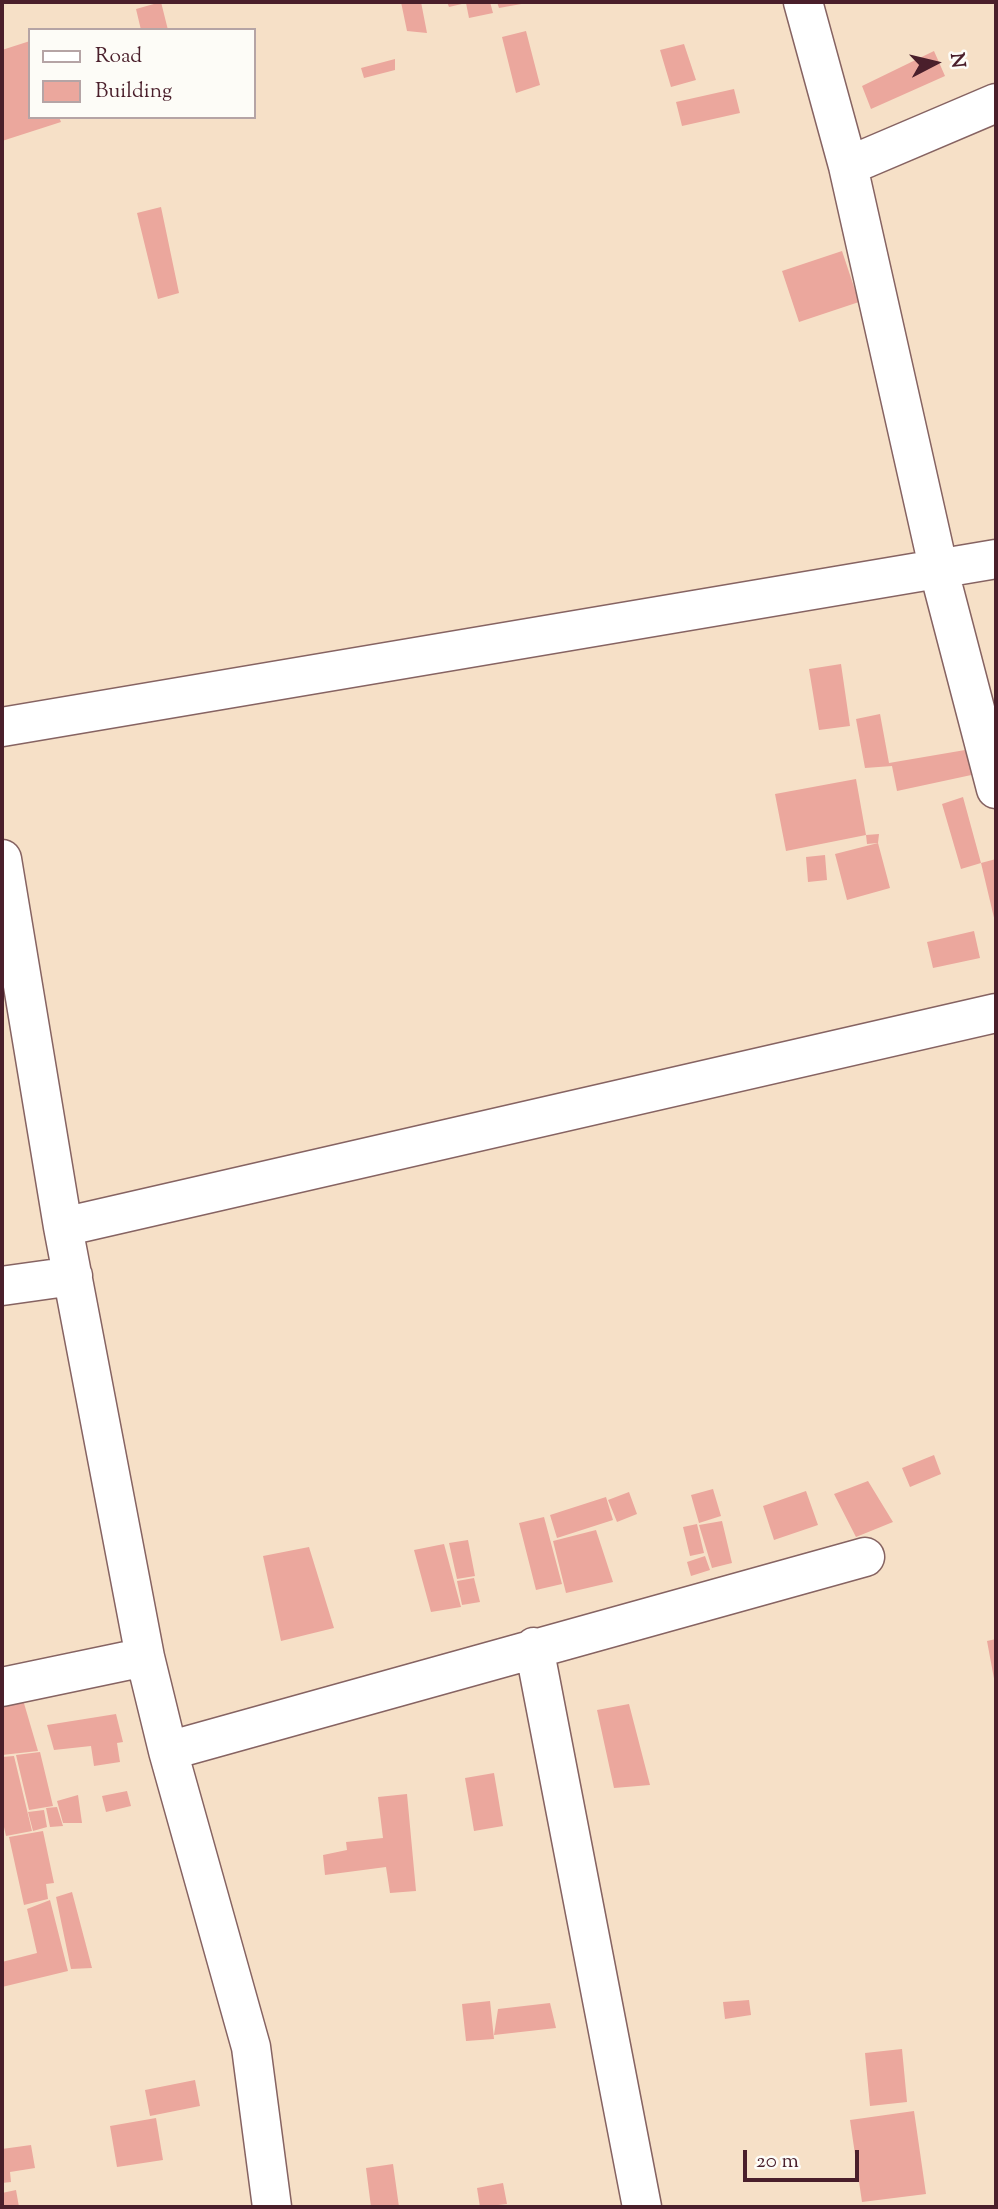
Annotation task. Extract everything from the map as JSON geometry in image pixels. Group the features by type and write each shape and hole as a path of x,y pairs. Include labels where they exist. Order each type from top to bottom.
{"street":[{"path":"803,2 848,166 939,571 996,789"},
{"path":"848,166 996,103"},
{"path":"2,727 939,571 996,559"},
{"path":"2,859 63,1227 145,1657 167,1751 251,2047 272,2207"},
{"path":"63,1227 996,1013"},
{"path":"2,1286 73,1276"},
{"path":"167,1751 865,1557"},
{"path":"534,1647 642,2207"},
{"path":"2,1688 145,1657"}],"building":[{"path":"161,2 168,28 141,28 136,9"},
{"path":"401,2 421,2 427,33 407,31"},
{"path":"447,2 490,2 493,13 469,18 466,3 449,7"},
{"path":"497,2 527,2 527,3 499,8"},
{"path":"526,31 540,85 516,93 502,37"},
{"path":"28,42 28,119 60,119 61,122 2,141 2,50"},
{"path":"684,44 696,80 671,87 660,50"},
{"path":"934,51 945,76 871,109 862,86"},
{"path":"395,59 395,70 364,78 361,68"},
{"path":"734,89 740,113 682,126 676,102"},
{"path":"161,207 179,293 158,299 137,213"},
{"path":"842,251 859,302 799,322 782,271"},
{"path":"841,664 850,726 819,730 809,669"},
{"path":"880,714 889,763 971,749 976,774 897,791 892,766 865,768 856,719"},
{"path":"856,779 866,835 786,851 775,794"},
{"path":"963,797 981,863 961,869 942,804"},
{"path":"879,834 878,843 867,844 866,835"},
{"path":"878,843 890,888 847,900 835,854"},
{"path":"825,855 827,880 808,882 806,857"},
{"path":"996,859 996,922 995,922 981,863"},
{"path":"974,931 980,958 933,968 927,942"},
{"path":"934,1455 941,1474 910,1487 902,1468"},
{"path":"868,1481 893,1522 856,1537 834,1494"},
{"path":"713,1489 721,1516 699,1523 691,1495"},
{"path":"806,1491 818,1525 774,1540 763,1506"},
{"path":"629,1492 637,1514 617,1522 608,1500"},
{"path":"606,1497 613,1520 557,1538 550,1515"},
{"path":"544,1517 562,1584 536,1590 519,1523"},
{"path":"722,1521 732,1563 712,1568 699,1525"},
{"path":"697,1524 704,1553 690,1556 683,1527"},
{"path":"596,1530 613,1582 566,1593 553,1541"},
{"path":"468,1540 475,1576 457,1579 449,1543"},
{"path":"444,1544 461,1607 431,1612 414,1550"},
{"path":"309,1547 334,1628 281,1641 263,1556"},
{"path":"705,1556 710,1570 691,1576 687,1562"},
{"path":"474,1578 480,1602 462,1605 457,1581"},
{"path":"996,1639 996,1684 995,1684 987,1641"},
{"path":"21,1693 38,1751 2,1755 2,1697"},
{"path":"629,1704 650,1785 614,1788 597,1710"},
{"path":"116,1714 123,1742 117,1743 120,1762 94,1766 91,1746 54,1750 47,1725"},
{"path":"40,1752 53,1806 29,1810 16,1755"},
{"path":"14,1756 32,1831 6,1836 2,1818 2,1757"},
{"path":"494,1773 503,1826 474,1831 465,1778"},
{"path":"127,1791 131,1806 106,1812 102,1796"},
{"path":"407,1794 416,1891 390,1893 386,1867 325,1875 323,1855 347,1850 346,1842 383,1838 378,1797"},
{"path":"78,1795 82,1823 63,1823 57,1801"},
{"path":"57,1807 63,1826 50,1827 46,1808"},
{"path":"44,1810 47,1827 33,1831 28,1812"},
{"path":"43,1831 54,1883 46,1884 48,1899 24,1905 9,1837"},
{"path":"72,1892 92,1968 71,1969 56,1897"},
{"path":"50,1900 68,1971 2,1987 2,1962 37,1953 27,1909"},
{"path":"749,2000 751,2015 725,2019 723,2002"},
{"path":"490,2001 494,2039 466,2041 462,2004"},
{"path":"550,2003 556,2028 494,2035 498,2009"},
{"path":"902,2049 907,2102 870,2106 865,2053"},
{"path":"195,2080 200,2106 150,2116 145,2090"},
{"path":"914,2111 926,2194 862,2202 850,2120"},
{"path":"156,2118 163,2160 117,2167 110,2126"},
{"path":"31,2145 35,2168 10,2172 11,2182 2,2183 2,2149"},
{"path":"393,2164 399,2207 371,2207 366,2168"},
{"path":"503,2183 507,2204 480,2207 477,2188"},
{"path":"16,2190 19,2207 2,2207 2,2193"}]}
